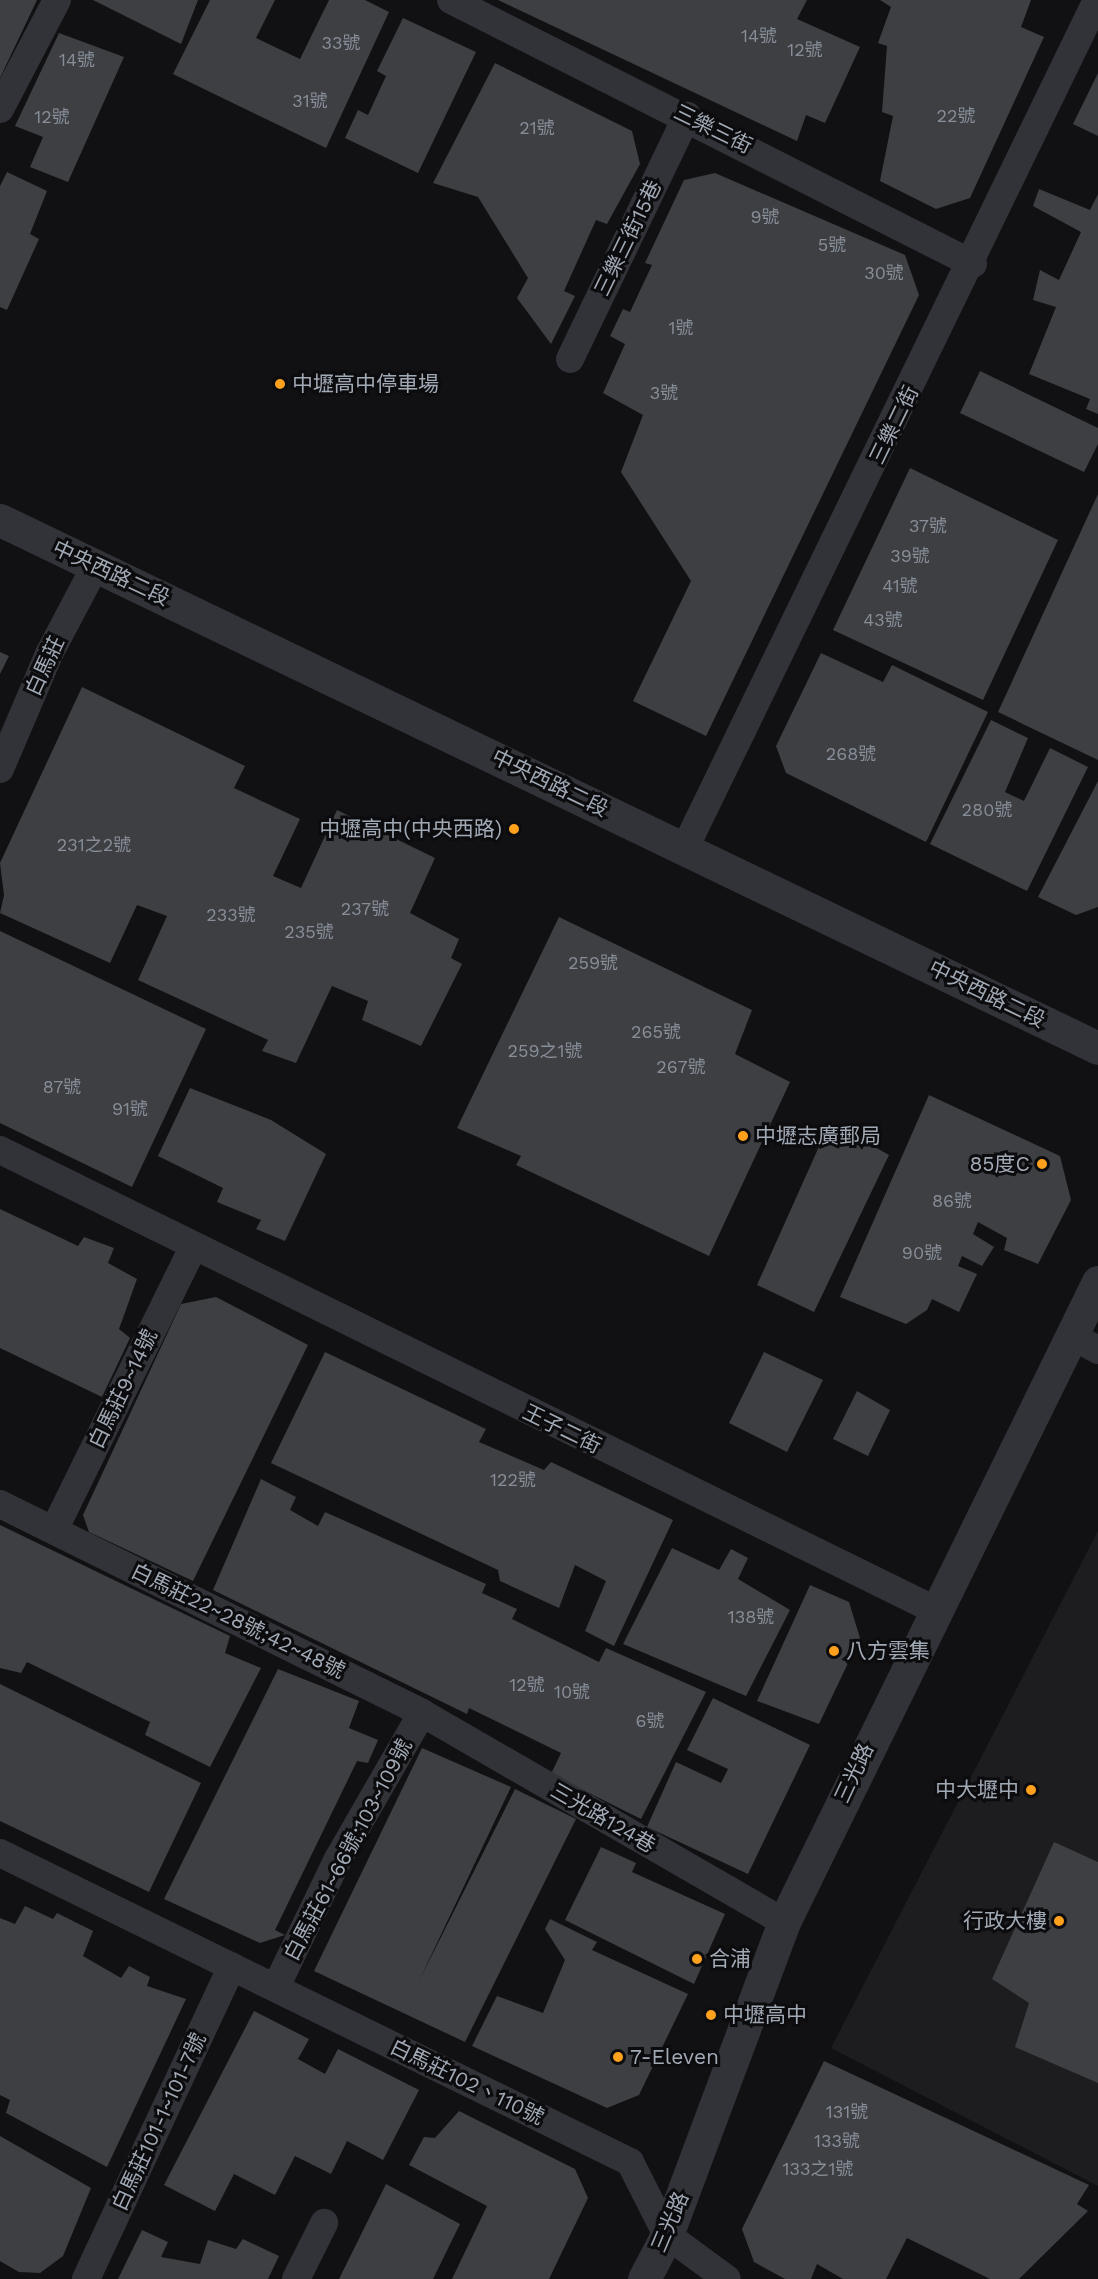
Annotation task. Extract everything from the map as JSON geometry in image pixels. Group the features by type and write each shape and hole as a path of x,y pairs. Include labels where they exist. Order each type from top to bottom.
{"street":[{"name":"中央西路二段","path":"0,520 1098,1048"},
{"name":"三光路","path":"644,2279 667,2235 784,1922 933,1609 1085,1343 1098,1282"}],"lane":[{"path":"0,109 57,0"},
{"name":"三樂三街","path":"451,0 687,116 973,264"},
{"name":"三樂二街","path":"685,848 973,264 1097,0"},
{"name":"三樂三街15巷","path":"570,360 687,116"},
{"name":"白馬莊","path":"0,769 49,654 96,565"},
{"name":"王子二街","path":"0,1150 192,1249 933,1609"},
{"name":"白馬莊9~14號","path":"54,1530 192,1249"},
{"name":"白馬莊22~28號;42~48號","path":"0,1504 422,1713"},
{"name":"三光路124巷","path":"422,1713 784,1922"},
{"name":"白馬莊61~66號;103~109號","path":"276,1987 338,1859 422,1713"},
{"name":"白馬莊102、110號","path":"0,1853 630,2162 667,2235"},
{"name":"白馬莊101-1~101-7號","path":"86,2279 232,1966"},
{"path":"296,2279 324,2223"},
{"path":"667,2235 727,2279"}],"shaded area":[{"name":"中大壢中","path":"1098,1531 1098,2186 831,2048"}],"building":[{"path":"0,0 37,0 0,78"},
{"path":"93,0 198,0 181,44"},
{"path":"210,0 275,0 256,38 300,59 329,0 365,0 389,12 326,148 173,74"},
{"path":"498,0 807,0 797,19 860,47 825,123 806,115 797,141"},
{"path":"880,0 1031,0 1021,27 1044,37 970,198 936,209 880,181 893,116 882,112 887,46 878,43 891,7"},
{"path":"403,18 476,52 418,173 345,138 358,110 368,115 386,76 377,71"},
{"path":"59,33 124,57 68,182 30,167 43,137 15,126"},
{"path":"495,63 632,131 640,164 607,224 596,220 564,291 575,296 551,344 517,298 528,278 478,197 433,183"},
{"path":"1098,73 1098,136 1073,124"},
{"path":"7,172 47,191 30,234 39,239 7,310 0,307 0,186"},
{"path":"715,173 905,255 919,295 706,736 633,701 691,581 621,472 643,415 603,393 625,344 610,336 623,309 630,312 652,265 645,263 684,180"},
{"path":"1039,189 1090,210 1098,194 1098,414 1086,409 1090,399 1029,374 1056,307 1033,300 1040,270 1059,280 1081,232 1033,206"},
{"path":"980,371 1098,428 1098,444 1084,472 960,413"},
{"path":"910,468 1058,540 983,700 833,630"},
{"path":"1098,494 1098,760 998,712"},
{"path":"0,652 9,656 0,674"},
{"path":"821,653 883,682 892,665 988,712 926,842 786,773 776,746"},
{"path":"82,687 245,766 234,788 300,819 273,876 301,888 337,810 435,858 410,913 459,939 451,958 462,964 421,1046 362,1020 368,1001 332,986 296,1063 262,1051 268,1040 138,980 167,916 137,905 110,963 0,913 4,895 0,863"},
{"path":"991,720 1028,738 1005,792 1024,801 1050,748 1088,767 1027,891 930,844"},
{"path":"1098,781 1098,907 1076,915 1038,897"},
{"path":"559,917 752,1010 735,1054 790,1082 709,1256 516,1165 521,1156 457,1128"},
{"path":"0,931 206,1029 132,1187 0,1123"},
{"path":"190,1088 271,1120 326,1154 285,1241 256,1229 261,1220 217,1202 223,1188 158,1156"},
{"path":"929,1095 1060,1156 1071,1200 1038,1264 1004,1250 1007,1238 978,1222 973,1234 994,1247 982,1266 962,1256 958,1266 977,1274 959,1312 932,1299 927,1310 906,1324 840,1297"},
{"path":"830,1122 889,1155 814,1312 757,1285"},
{"path":"0,1209 78,1246 84,1237 114,1248 108,1263 137,1279 119,1329 130,1338 102,1397 0,1348"},
{"path":"216,1297 308,1345 193,1581 89,1532 83,1515 181,1304"},
{"path":"325,1352 486,1429 479,1442 544,1470 551,1462 673,1520 614,1646 585,1631 606,1581 575,1565 559,1608 500,1581 498,1570 271,1463"},
{"path":"764,1352 823,1380 787,1452 729,1423"},
{"path":"857,1391 890,1410 868,1456 833,1439"},
{"path":"261,1479 296,1497 290,1510 318,1526 325,1512 486,1584 482,1593 517,1609 512,1619 599,1662 606,1648 706,1692 641,1819 551,1774 561,1753 469,1708 467,1714 213,1590"},
{"path":"0,1525 230,1636 225,1653 261,1668 210,1767 145,1735 150,1722 27,1662 21,1673 0,1668"},
{"path":"672,1548 719,1570 731,1549 748,1558 738,1579 790,1610 746,1696 623,1644"},
{"path":"810,1585 849,1602 860,1638 819,1724 757,1701"},
{"path":"278,1669 359,1701 349,1728 378,1740 368,1763 357,1761 275,1930 285,1935 260,1943 164,1899"},
{"path":"0,1684 201,1783 149,1892 0,1821"},
{"path":"713,1698 810,1745 748,1874 647,1827 676,1762 721,1783 728,1769 687,1750"},
{"path":"422,1748 511,1787 419,1981 515,1789 576,1819 465,2042 314,1971"},
{"name":"行政大樓","path":"1054,1842 1098,1862 1098,2083 1015,2047 1029,2003 992,1979"},
{"path":"601,1847 636,1863 632,1872 725,1914 694,1984 565,1920"},
{"path":"25,1906 53,1919 57,1913 93,1931 83,1956 121,1978 129,1966 150,1977 147,1986 186,1999 107,2167 6,2113 10,2100 0,2095 0,1918 15,1924"},
{"path":"550,1919 597,1942 592,1950 688,1994 639,2095 607,2108 472,2046 497,1996 543,2013 565,1960 545,1929"},
{"path":"254,2011 309,2039 298,2059 325,2074 338,2049 419,2090 383,2160 347,2141 331,2174 295,2156 275,2195 234,2174 215,2211 164,2185"},
{"path":"824,2061 1089,2185 1077,2204 1088,2211 1019,2279 990,2279 907,2238 886,2279 843,2279 817,2264 811,2279 785,2279 754,2262 742,2229"},
{"path":"459,2111 575,2169 588,2198 549,2279 452,2279 487,2206 409,2165 424,2137 435,2138"},
{"path":"0,2136 91,2188 63,2256 40,2273 19,2272 0,2261"},
{"path":"386,2184 460,2224 433,2279 339,2279"},
{"path":"142,2230 168,2242 161,2257 200,2264 208,2240 236,2249 243,2239 279,2256 268,2279 118,2279"}],"place":[{"name":"中壢高中停車場","path":"280,384"},
{"name":"中壢高中(中央西路)","path":"514,829"},
{"name":"中壢志廣郵局","path":"743,1136"},
{"name":"85度C","path":"1042,1164"},
{"name":"八方雲集","path":"834,1651"},
{"name":"中大壢中","path":"1031,1790"},
{"name":"行政大樓","path":"1059,1921"},
{"name":"合浦","path":"697,1959"},
{"name":"中壢高中","path":"711,2015"},
{"name":"7-Eleven","path":"618,2057"}]}
